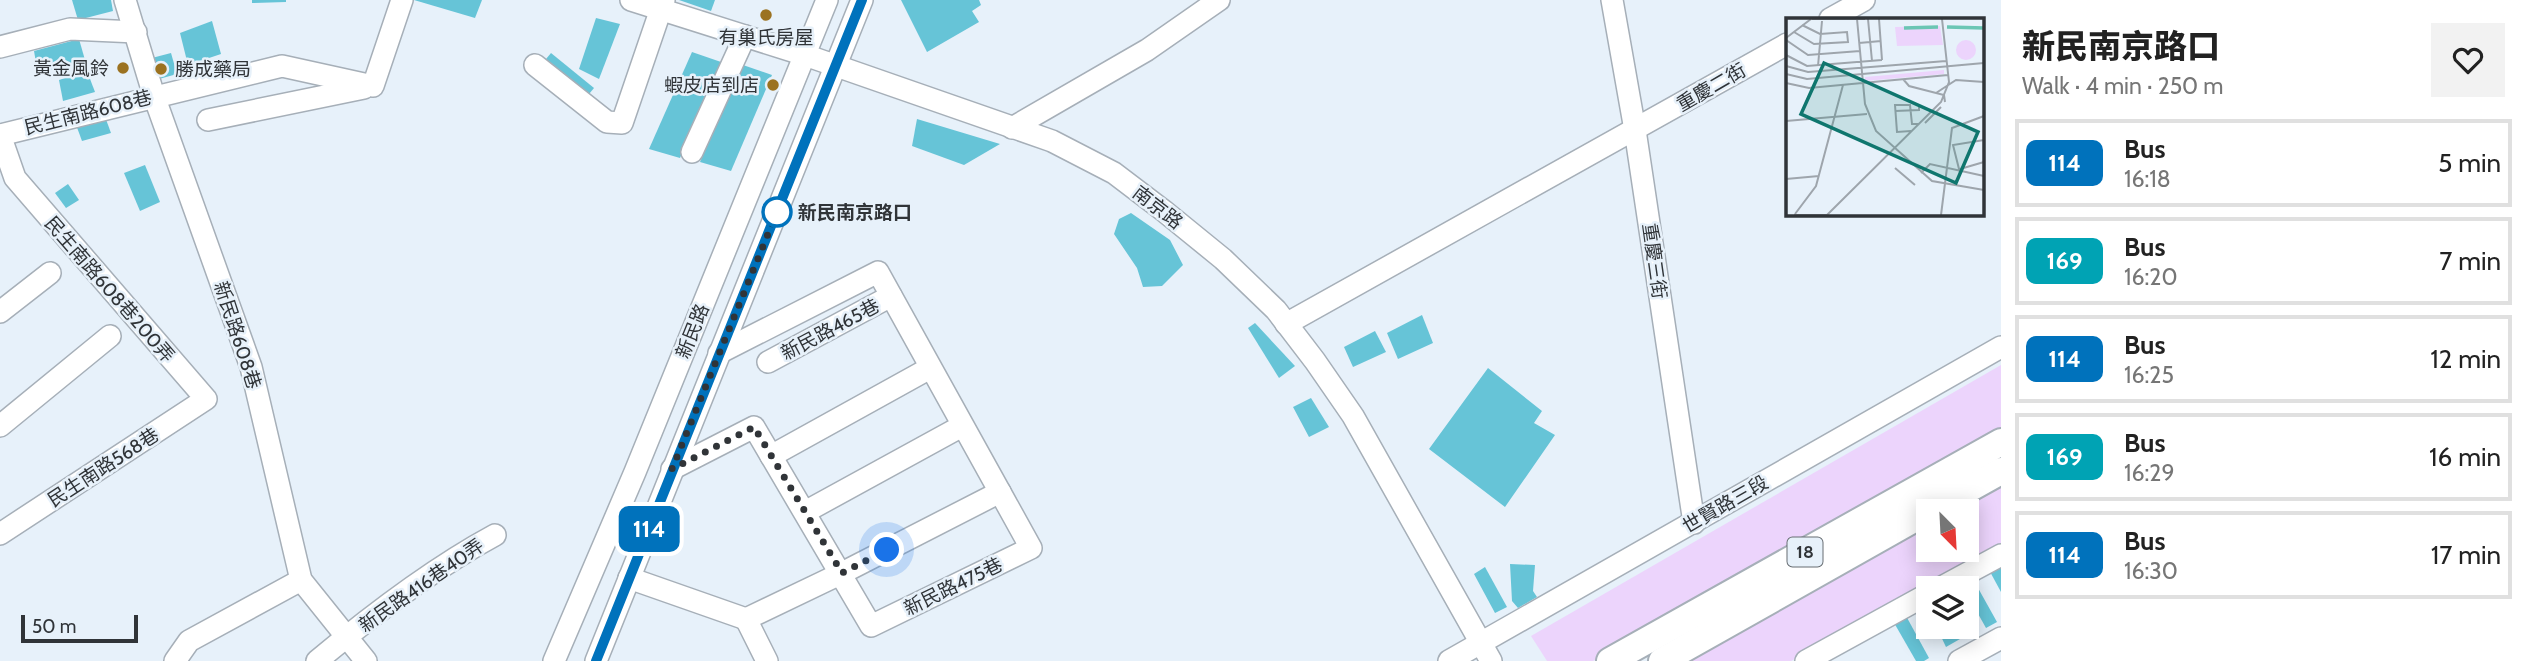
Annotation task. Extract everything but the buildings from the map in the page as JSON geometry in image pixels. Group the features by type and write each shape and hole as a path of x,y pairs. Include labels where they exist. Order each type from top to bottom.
{"main road":[{"name":"18","path":"1610,661 2001,442"},
{"name":"18","path":"1951,499 2001,471"},
{"name":"18","path":"1661,661 1916,518"}],"street":[{"name":"新民路608巷","path":"125,0 154,96 251,367 301,580"},
{"path":"208,120 373,86 402,0"},
{"name":"南京路","path":"631,0 662,4 745,36 1052,141 1114,173 1223,258 1276,310 1353,416 1485,652"},
{"name":"新民路","path":"554,661 635,472 827,0"},
{"name":"新民路","path":"596,661 862,0"},
{"path":"1012,128 1147,50 1219,0"},
{"name":"重慶三街","path":"1612,0 1635,130 1694,523"},
{"path":"1832,18 1864,0"},
{"path":"535,65 607,122 621,123 662,4"},
{"path":"0,47 69,29 136,32"},
{"path":"692,152 745,36"},
{"name":"重慶二街","path":"1286,324 1786,45"},
{"name":"民生南路608巷","path":"8,184 0,135 282,66 373,86"},
{"name":"民生南路608巷200弄","path":"8,184 206,399"},
{"name":"新民路475巷","path":"672,469 754,427 872,626 1031,548 877,272 719,353"},
{"path":"0,312 50,273"},
{"name":"新民路465巷","path":"768,362 891,296"},
{"path":"0,426 110,336"},
{"name":"世賢路三段","path":"1449,661 1485,652 1694,523 2001,347"},
{"path":"771,456 930,368"},
{"name":"民生南路568巷","path":"0,534 206,399"},
{"path":"805,512 962,425"},
{"path":"629,578 746,619 1000,492"},
{"name":"新民路416巷40弄","path":"317,661 462,552 495,535"},
{"path":"1962,576 2001,555"},
{"path":"175,661 189,641 301,580 366,661"},
{"path":"1806,661 1916,601"},
{"path":"746,619 764,660"},
{"path":"1959,661 2001,638"}],"shaded area":[{"path":"2001,365 2001,428 1593,661 1547,661 1531,636"},
{"path":"2001,486 2001,548 1979,560 1979,499"},
{"path":"1916,533 1916,562 1975,562 1949,576 1916,576 1916,594 1791,661 1688,661"}],"bus line":[{"name":"114","path":"596,661 862,0"}],"place":[{"name":"有巢氏房屋","path":"766,15"},
{"name":"黃金風鈴","path":"123,68"},
{"name":"勝成藥局","path":"161,69"},
{"name":"蝦皮店到店","path":"773,85"},
{"name":"新民南京路口","path":"777,212"}],"route":[{"path":"777,212 672,469 754,427 842,573 887,550"}]}
